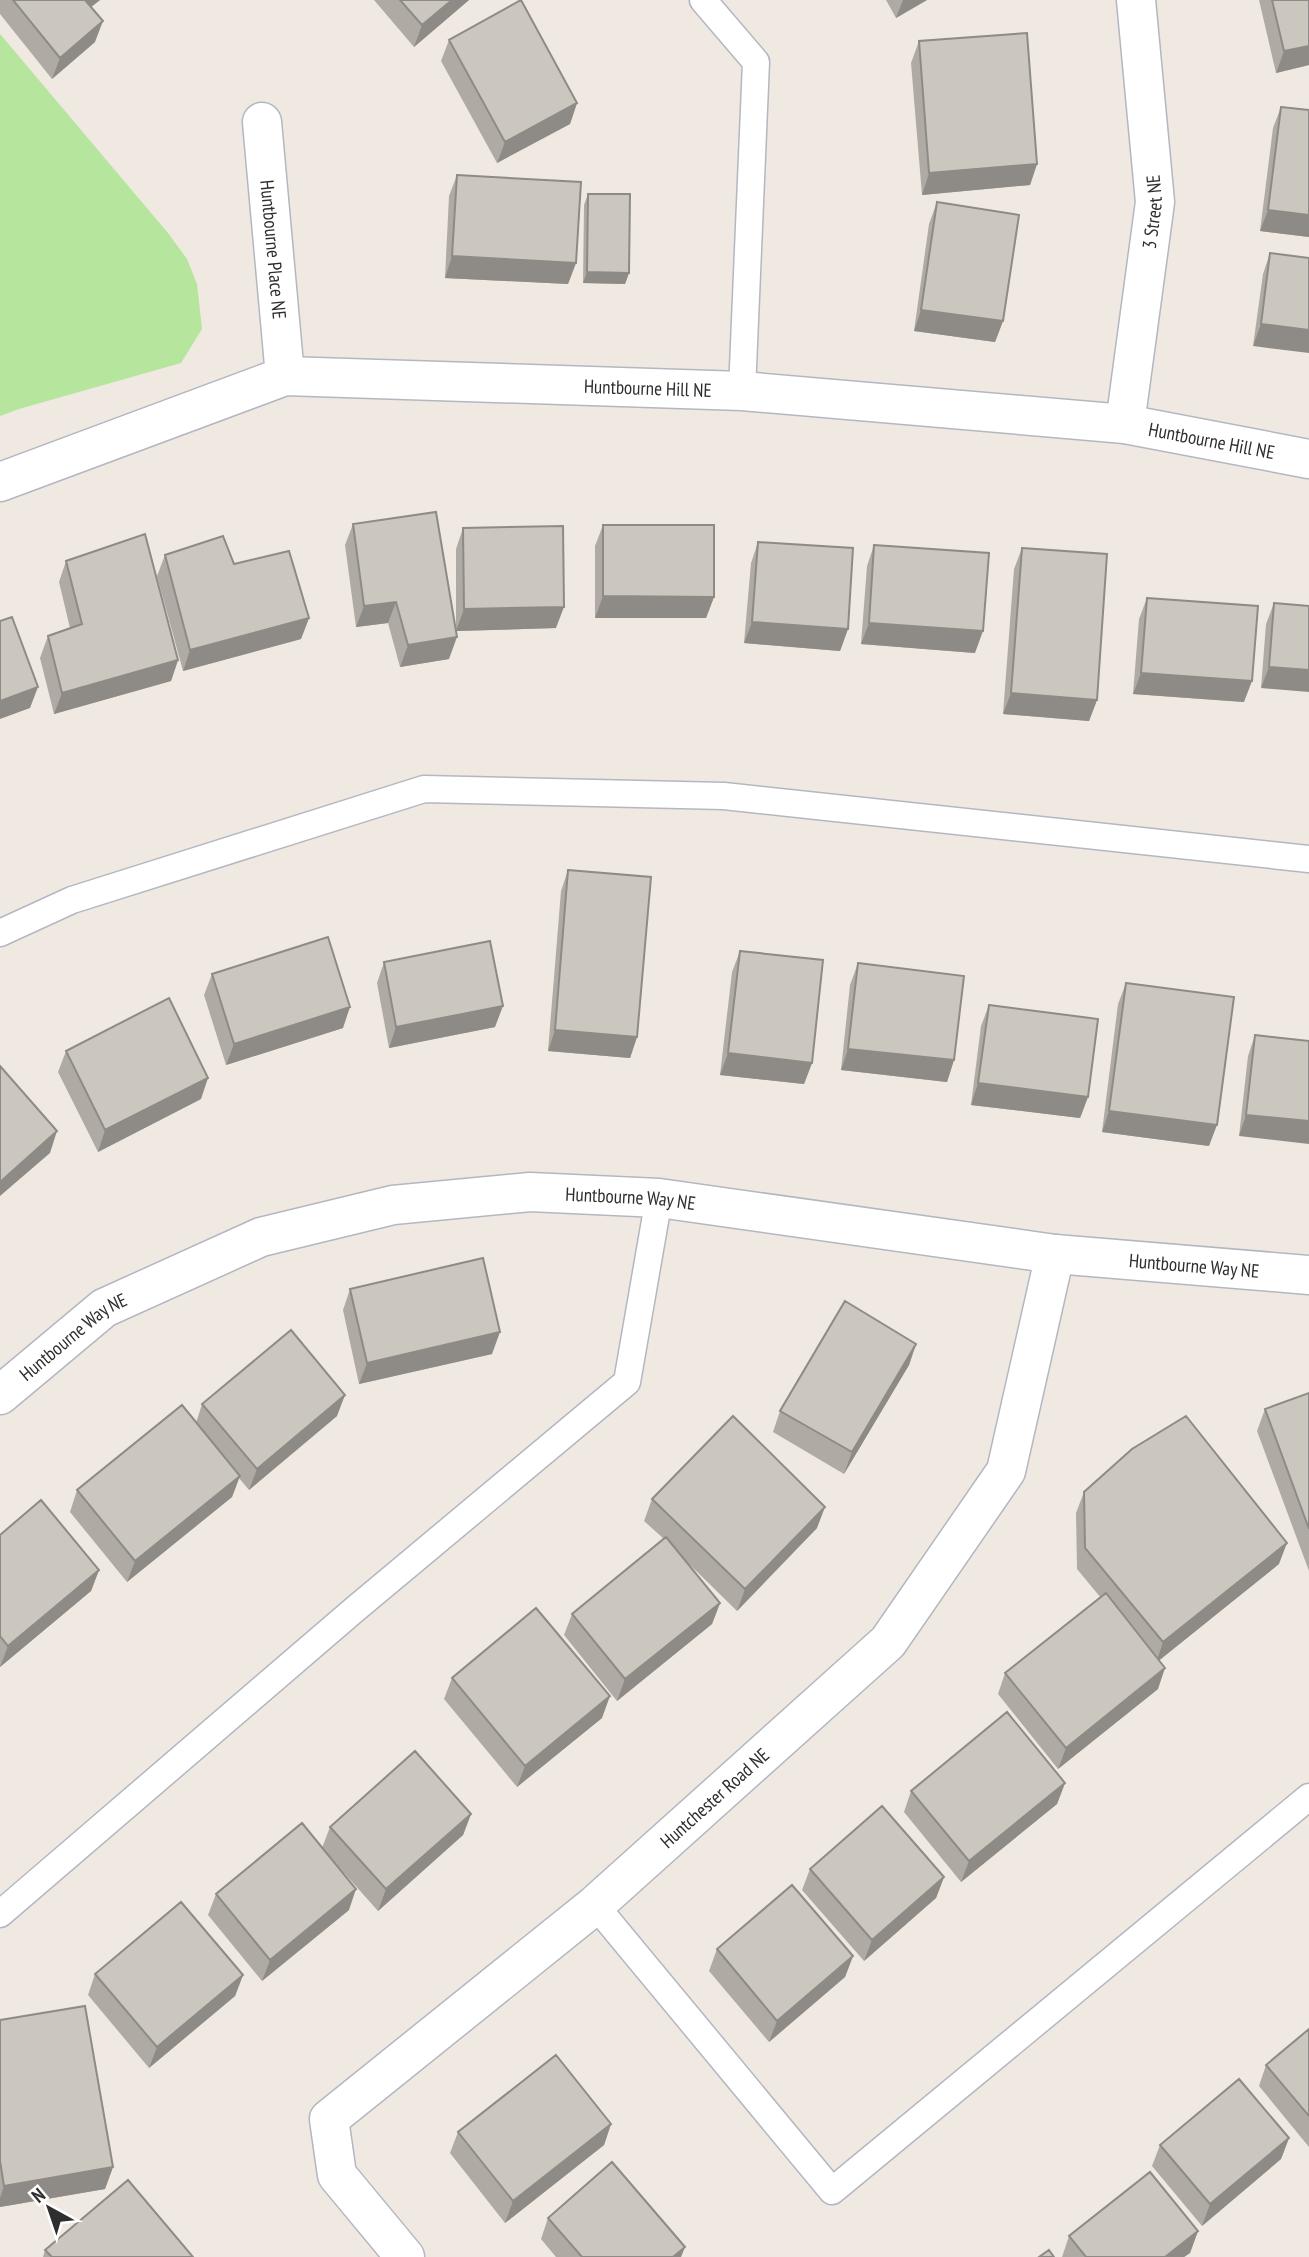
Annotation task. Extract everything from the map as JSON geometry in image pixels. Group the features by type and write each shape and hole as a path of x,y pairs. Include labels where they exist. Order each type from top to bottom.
{"street":[{"name":"3 Street NE","path":"1125,424 1155,202 1136,0"},
{"name":"Huntbourne Place NE","path":"262,122 285,376"},
{"name":"Huntbourne Hill NE","path":"0,482 285,376 742,391 1125,424 1309,459"},
{"name":"Huntbourne Way NE","path":"0,1395 104,1308 261,1237 393,1205 530,1192 659,1198 1055,1254 1309,1275"},
{"name":"Huntchester Road NE","path":"405,2257 337,2175 329,2119 595,1905 888,1642 1006,1471 1055,1254"}],"lane":[{"path":"703,0 757,62 742,391"},
{"path":"0,933 72,900 424,789 724,796 1309,859"},
{"path":"0,1914 355,1610 627,1382 659,1198"},
{"path":"595,1905 832,2191 1309,1797"}],"green space":[{"path":"0,34 187,259 197,284 202,329 181,363 0,416"}],"building":[{"path":"13,0 85,0 103,21 60,58"},
{"path":"400,0 452,0 422,25"},
{"path":"521,0 577,103 505,142 449,40"},
{"path":"1272,0 1309,0 1309,46 1284,51"},
{"path":"1027,33 1037,164 929,173 919,41"},
{"path":"1281,107 1309,110 1309,215 1268,210"},
{"path":"457,175 581,182 576,263 452,256"},
{"path":"588,194 630,194 629,273 587,272"},
{"path":"937,202 1019,215 1003,321 921,310"},
{"path":"1270,253 1309,258 1309,330 1261,324"},
{"path":"436,512 457,637 408,645 396,602 364,606 353,524"},
{"path":"603,525 714,525 714,597 603,596"},
{"path":"563,526 564,607 464,609 463,528"},
{"path":"145,534 178,660 62,693 48,636 82,624 66,561"},
{"path":"223,536 234,564 289,551 309,618 190,650 165,555"},
{"path":"758,542 853,548 848,629 752,622"},
{"path":"874,545 989,553 983,631 869,623"},
{"path":"1022,548 1107,554 1097,700 1011,693"},
{"path":"1147,598 1258,606 1252,681 1141,673"},
{"path":"1274,603 1309,606 1309,670 1269,667"},
{"path":"12,617 38,687 0,701 0,621"},
{"path":"568,870 651,877 637,1037 555,1030"},
{"path":"328,937 350,1007 234,1044 212,974"},
{"path":"490,941 503,1006 396,1027 384,962"},
{"path":"740,951 823,960 812,1063 728,1053"},
{"path":"858,963 964,976 954,1060 848,1049"},
{"path":"1126,983 1234,997 1217,1125 1109,1111"},
{"path":"169,998 208,1078 105,1130 66,1051"},
{"path":"989,1005 1098,1019 1088,1097 978,1083"},
{"path":"1255,1035 1309,1041 1309,1121 1246,1115"},
{"path":"0,1066 57,1131 0,1182"},
{"path":"483,1258 500,1332 367,1363 350,1289"},
{"path":"845,1301 916,1344 852,1452 780,1411"},
{"path":"291,1330 345,1395 257,1469 202,1404"},
{"path":"1309,1393 1309,1529 1265,1409"},
{"path":"182,1405 240,1476 135,1561 77,1490"},
{"path":"733,1416 825,1507 745,1589 652,1499"},
{"path":"1186,1416 1287,1543 1163,1642 1085,1548 1084,1492 1132,1449"},
{"path":"41,1500 99,1570 8,1646 0,1636 0,1535"},
{"path":"666,1537 720,1603 625,1679 572,1614"},
{"path":"1106,1593 1165,1668 1066,1748 1005,1673"},
{"path":"536,1608 610,1696 525,1766 452,1678"},
{"path":"1007,1712 1065,1783 969,1861 911,1791"},
{"path":"415,1751 471,1814 386,1889 330,1827"},
{"path":"882,1806 944,1877 872,1940 810,1869"},
{"path":"302,1823 356,1889 270,1960 216,1894"},
{"path":"792,1885 853,1956 777,2021 717,1949"},
{"path":"181,1902 243,1975 157,2047 95,1974"},
{"path":"85,2006 113,2167 4,2186 0,2161 0,2020"},
{"path":"1309,2029 1309,2116 1266,2065"},
{"path":"556,2055 611,2124 513,2201 458,2132"},
{"path":"1239,2079 1289,2138 1210,2204 1160,2145"},
{"path":"612,2162 685,2247 673,2257 582,2257 548,2218"},
{"path":"1150,2172 1198,2231 1165,2257 1086,2257 1069,2236"},
{"path":"128,2180 193,2257 52,2257 45,2250"},
{"path":"1049,2250 1054,2257 1039,2257"}]}
